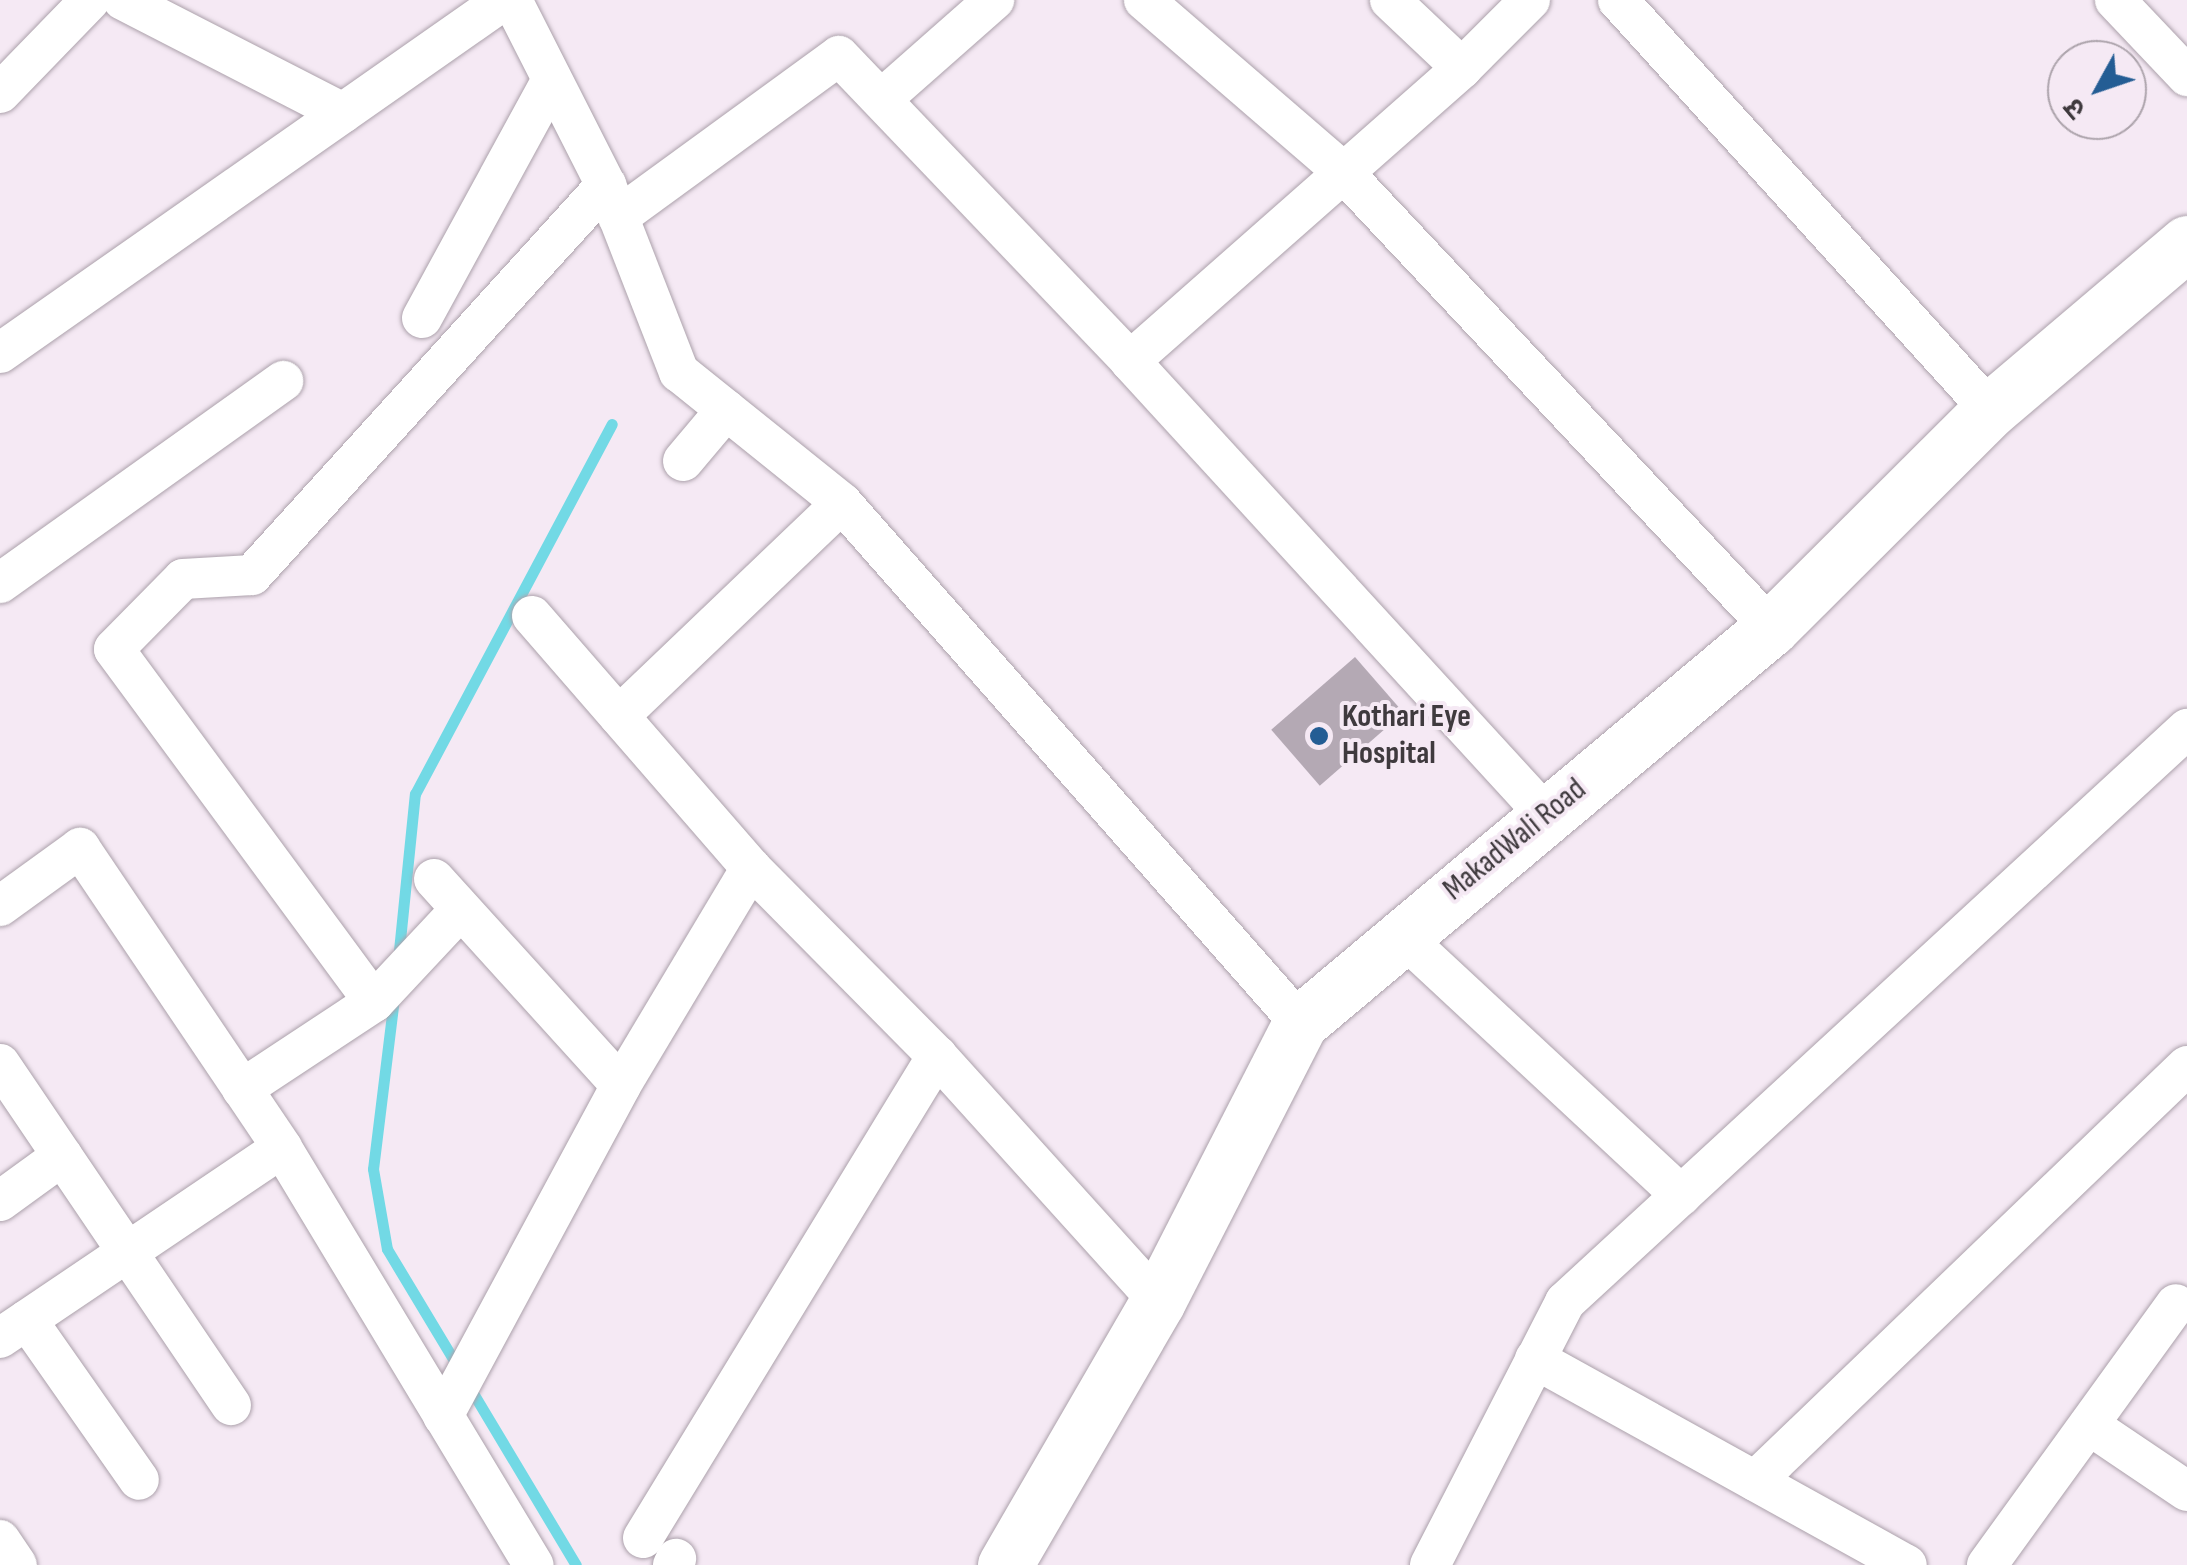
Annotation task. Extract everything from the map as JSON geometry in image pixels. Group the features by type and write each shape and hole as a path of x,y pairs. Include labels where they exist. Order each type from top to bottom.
{"street":[{"path":"0,92 90,0"},
{"path":"124,0 343,112"},
{"path":"0,352 504,0"},
{"path":"512,0 612,201 679,372 842,504 1300,1023"},
{"path":"884,97 994,0"},
{"path":"1144,0 1343,172 1771,628"},
{"path":"1390,0 1462,68"},
{"path":"1130,361 1462,68 1530,0"},
{"path":"1618,0 1990,410"},
{"path":"2115,0 2187,76"},
{"path":"374,1002 114,649 182,579 252,575 612,201 839,56 884,97 1130,361 1546,815"},
{"path":"422,318 552,80"},
{"name":"MakadWali Road","path":"1005,1565 1158,1301 1300,1023 1400,934 1771,628 1990,410 2187,243"},
{"path":"0,583 283,381"},
{"path":"682,461 726,410"},
{"path":"619,716 842,504"},
{"path":"532,616 751,868 936,1056 1158,1301"},
{"path":"1430,1565 1565,1302 2187,729"},
{"path":"0,906 80,848 282,1148 534,1565"},
{"path":"444,1416 620,1085 751,868"},
{"path":"434,879 620,1085"},
{"path":"242,1089 374,1002 462,909"},
{"path":"1400,934 1680,1195"},
{"path":"664,1554 936,1056"},
{"path":"0,1064 231,1405"},
{"path":"1756,1481 2187,1066"},
{"path":"139,1480 14,1329 125,1250 282,1148"},
{"path":"0,1201 62,1156"},
{"path":"1987,1565 2176,1304"},
{"path":"1535,1359 1907,1565"},
{"path":"2088,1426 2187,1490"},
{"path":"0,1540 16,1565"}],"building":[{"path":"1355,657 1404,713 1320,786 1271,730"}],"waterway":[{"path":"398,960 415,794 612,424"},
{"path":"394,998 373,1169 387,1249 458,1367"},
{"path":"470,1388 576,1565"}],"place":[{"name":"Kothari Eye Hospital","path":"1319,736"}]}
